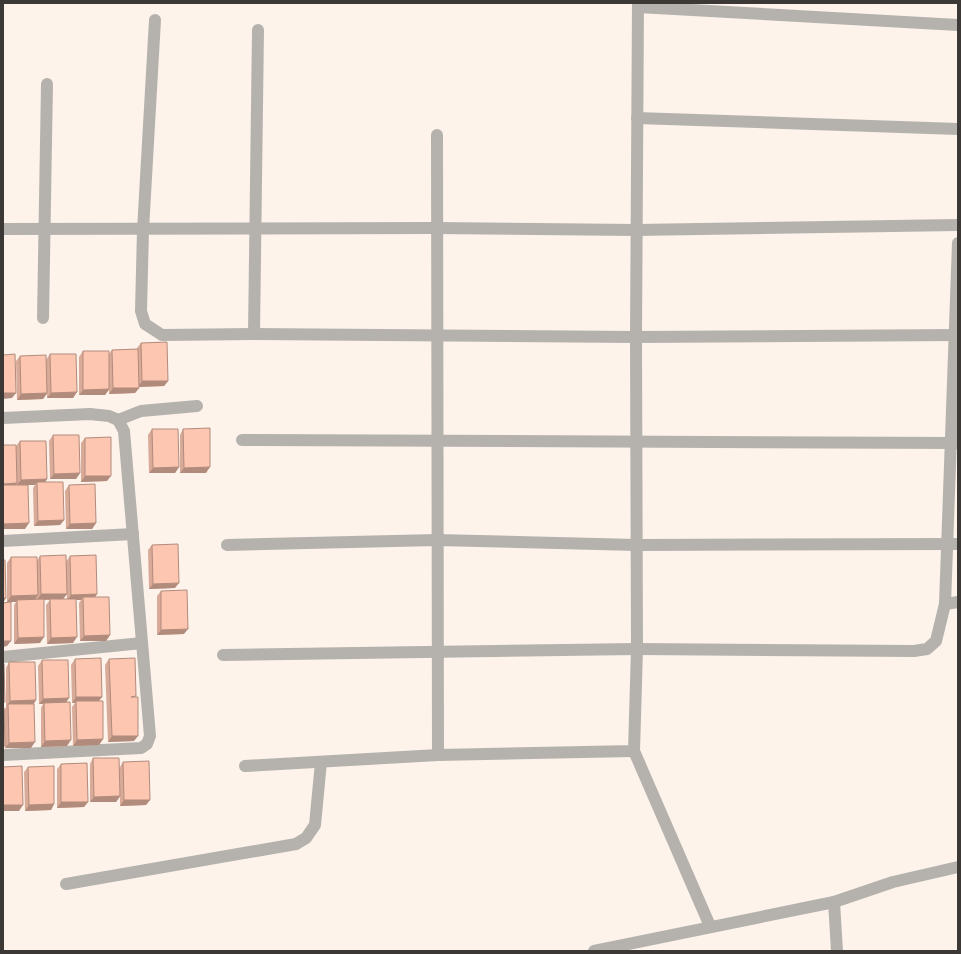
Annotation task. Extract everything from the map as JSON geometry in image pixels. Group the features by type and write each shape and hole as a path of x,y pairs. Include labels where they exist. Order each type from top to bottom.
{"street":[{"path":"710,926 634,751 637,649 636,230 638,5 958,25"},
{"path":"155,20 143,230 140,312 145,324 162,335 254,334 636,337 956,335"},
{"path":"254,334 258,30"},
{"path":"43,318 47,84"},
{"path":"637,118 958,130"},
{"path":"437,135 436,440 438,755"},
{"path":"3,229 143,230 436,228 636,230 958,225"},
{"path":"223,655 637,649 927,649 936,641 946,604 953,544 958,243"},
{"path":"118,420 141,411 197,406"},
{"path":"3,418 90,414 109,416 118,420 124,431 150,736 147,744 141,748 3,755"},
{"path":"242,440 955,443"},
{"path":"3,541 133,534"},
{"path":"227,545 437,540 636,545 953,544"},
{"path":"946,604 958,602"},
{"path":"3,657 142,643"},
{"path":"245,766 438,755 634,751"},
{"path":"66,884 296,844 306,838 315,825 321,762"},
{"path":"594,951 710,926 834,902 893,882 958,867"},
{"path":"834,902 837,951"}],"building":[{"path":"167,342 168,381 142,381 141,343"},
{"path":"138,349 139,388 113,388 112,350"},
{"path":"83,351 109,351 109,389 83,390"},
{"path":"15,354 16,393 3,393 3,355"},
{"path":"50,354 76,354 77,392 51,393"},
{"path":"46,355 47,393 21,394 20,356"},
{"path":"210,428 210,467 184,468 183,429"},
{"path":"152,429 178,429 179,467 153,468"},
{"path":"53,435 79,435 80,473 54,474"},
{"path":"111,437 111,476 85,476 85,438"},
{"path":"20,441 46,441 47,479 21,480"},
{"path":"3,445 16,445 17,483 3,484"},
{"path":"37,482 63,482 64,520 38,521"},
{"path":"95,484 96,523 70,524 69,485"},
{"path":"3,485 28,485 29,523 3,524"},
{"path":"178,544 179,583 153,584 152,545"},
{"path":"66,555 67,594 41,594 40,556"},
{"path":"96,555 97,594 71,595 70,556"},
{"path":"11,557 37,557 38,595 11,596"},
{"path":"3,560 5,560 6,598 3,598"},
{"path":"187,590 188,629 161,630 161,591"},
{"path":"83,597 109,597 110,635 84,636"},
{"path":"44,599 44,637 18,638 17,600"},
{"path":"50,599 76,599 77,637 51,638"},
{"path":"11,602 11,641 3,641 3,603"},
{"path":"101,658 102,697 76,697 75,659"},
{"path":"135,658 136,696 131,697 138,697 138,736 112,736 109,659"},
{"path":"42,660 68,660 69,698 43,699"},
{"path":"9,662 35,662 36,700 10,701"},
{"path":"4,664 5,702 3,702"},
{"path":"76,701 103,701 103,739 77,740"},
{"path":"70,702 71,740 45,741 44,703"},
{"path":"8,704 34,704 35,742 9,743"},
{"path":"4,708 5,746 3,746"},
{"path":"93,758 119,758 120,796 94,797"},
{"path":"149,761 150,800 124,800 123,762"},
{"path":"87,763 88,802 61,802 61,764"},
{"path":"22,766 23,805 3,805 3,767"},
{"path":"54,766 54,804 29,805 28,767"}]}
